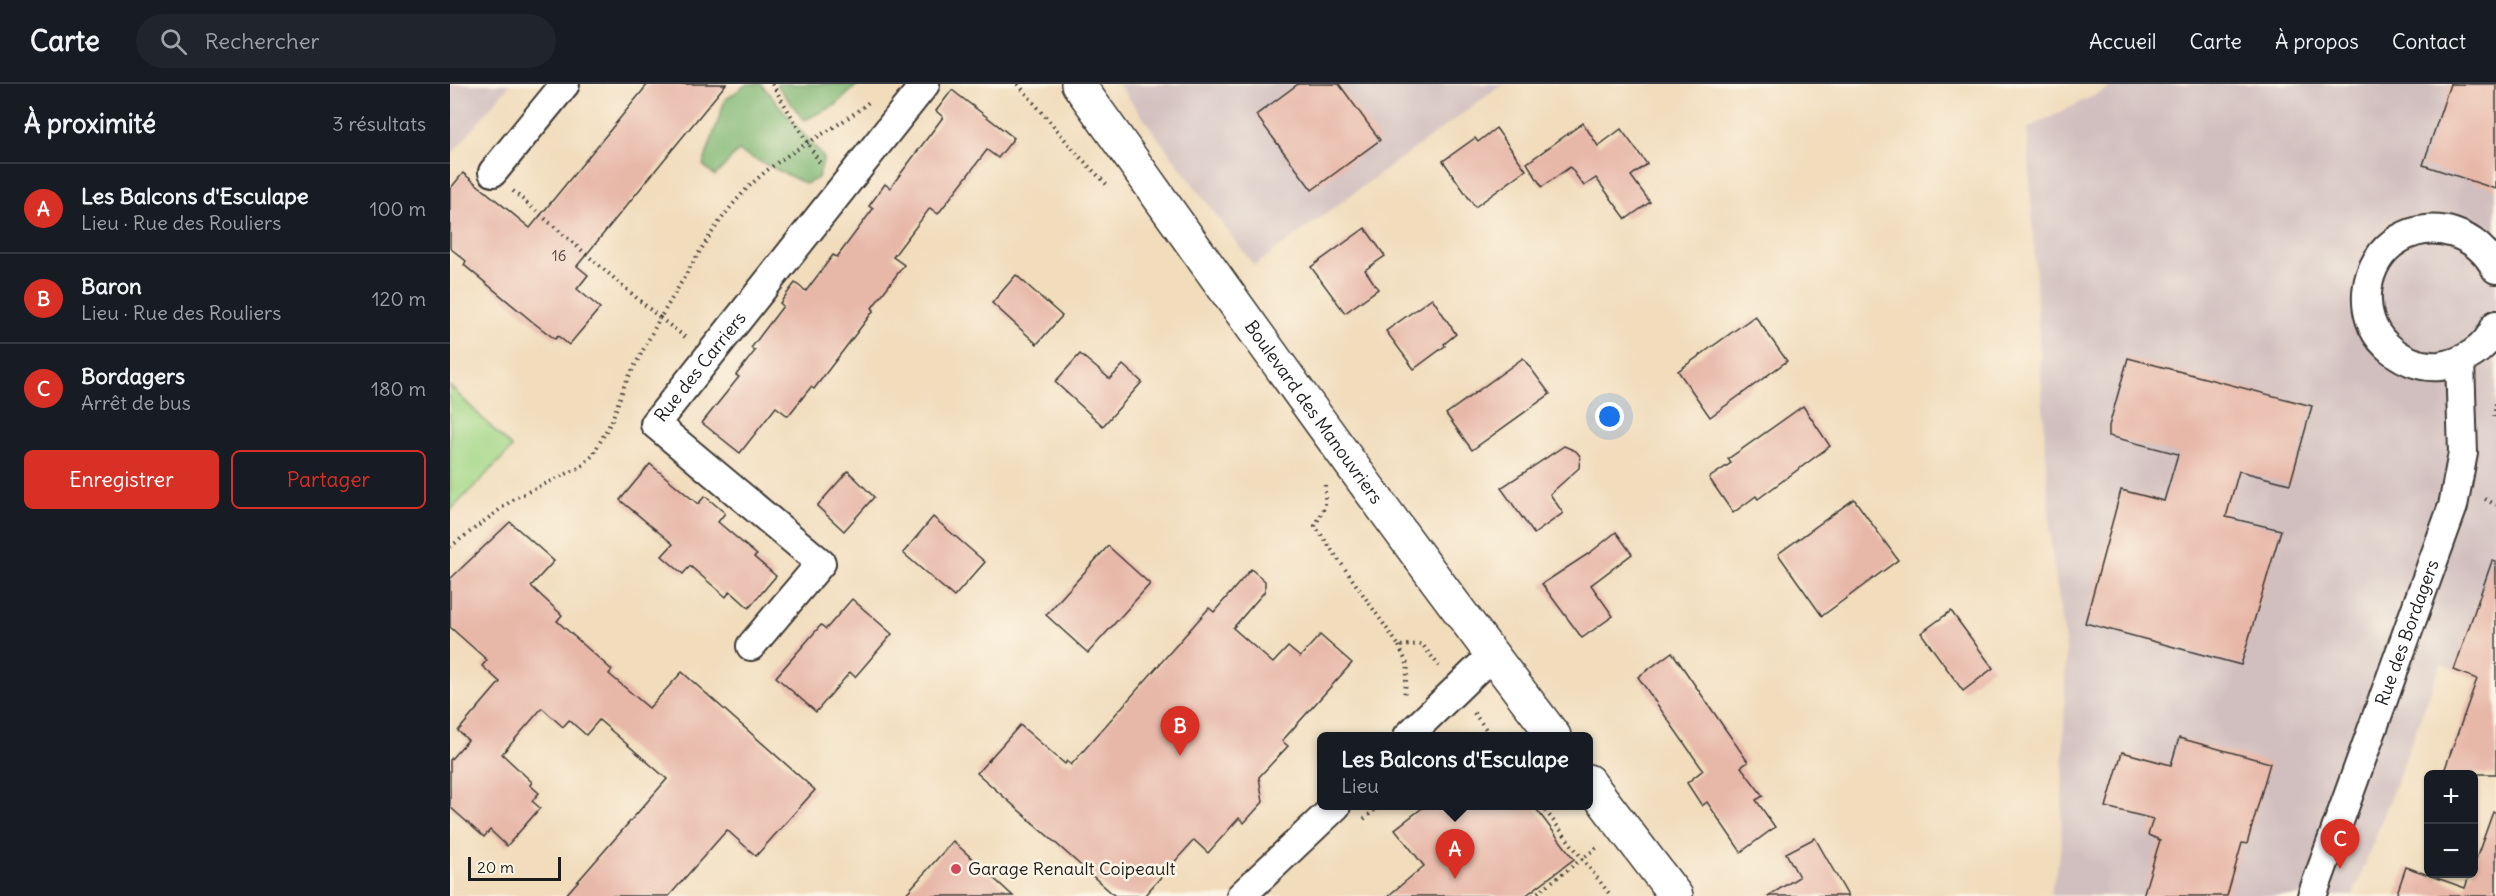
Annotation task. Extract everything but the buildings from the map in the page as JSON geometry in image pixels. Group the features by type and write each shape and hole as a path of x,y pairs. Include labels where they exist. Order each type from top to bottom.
{"street":[{"path":"493,172 565,84"},
{"name":"Rue des Carriers","path":"750,646 821,563 655,424 925,84"},
{"name":"Boulevard des Manouvriers","path":"1078,84 1491,656 1551,732"},
{"path":"2496,269 2482,249 2464,236 2442,230 2419,231 2398,239 2381,254 2365,296 2369,318 2379,338 2395,354 2415,364 2438,366 2460,361 2479,350 2496,325"},
{"name":"Rue des Bordagers","path":"2312,896 2453,506 2463,453 2460,361"},
{"path":"1412,732 1491,656"},
{"path":"1593,788 1676,896"},
{"path":"1241,896 1332,810"}],"path":[{"path":"772,84 795,118 806,143 840,193"},
{"path":"1018,84 1078,155 1110,188"},
{"path":"450,547 515,498 581,467 593,455 612,420 625,384 660,318 714,229 730,208 757,179 806,143 837,128 875,97"},
{"path":"493,172 527,206 660,318 710,356"},
{"path":"1325,477 1325,506 1315,526 1399,646 1408,666 1402,705"},
{"path":"2479,496 2496,505"},
{"path":"1399,646 1422,644 1488,732"},
{"path":"1545,810 1611,896"},
{"path":"1533,896 1583,858"}],"shaded area":[{"path":"450,84 510,84 450,156"},
{"path":"1118,84 1503,84 1254,266"},
{"path":"2117,84 2496,84 2496,684 2441,664 2353,896 2050,896 2061,848 2066,649 2051,546 2027,129"}],"green space":[{"path":"747,84 761,84 824,158 818,178 806,184 738,151 715,176 703,165 725,100"},
{"path":"776,84 858,84 836,105 804,120"},
{"path":"450,386 512,448 450,511"}],"place":[{"name":"Baron","path":"1180,756"},
{"name":"Garage Renault Coipeault","path":"956,869"},
{"name":"Bordagers","path":"2340,869"},
{"name":"Les Balcons d'Esculape","path":"1455,879"}]}
